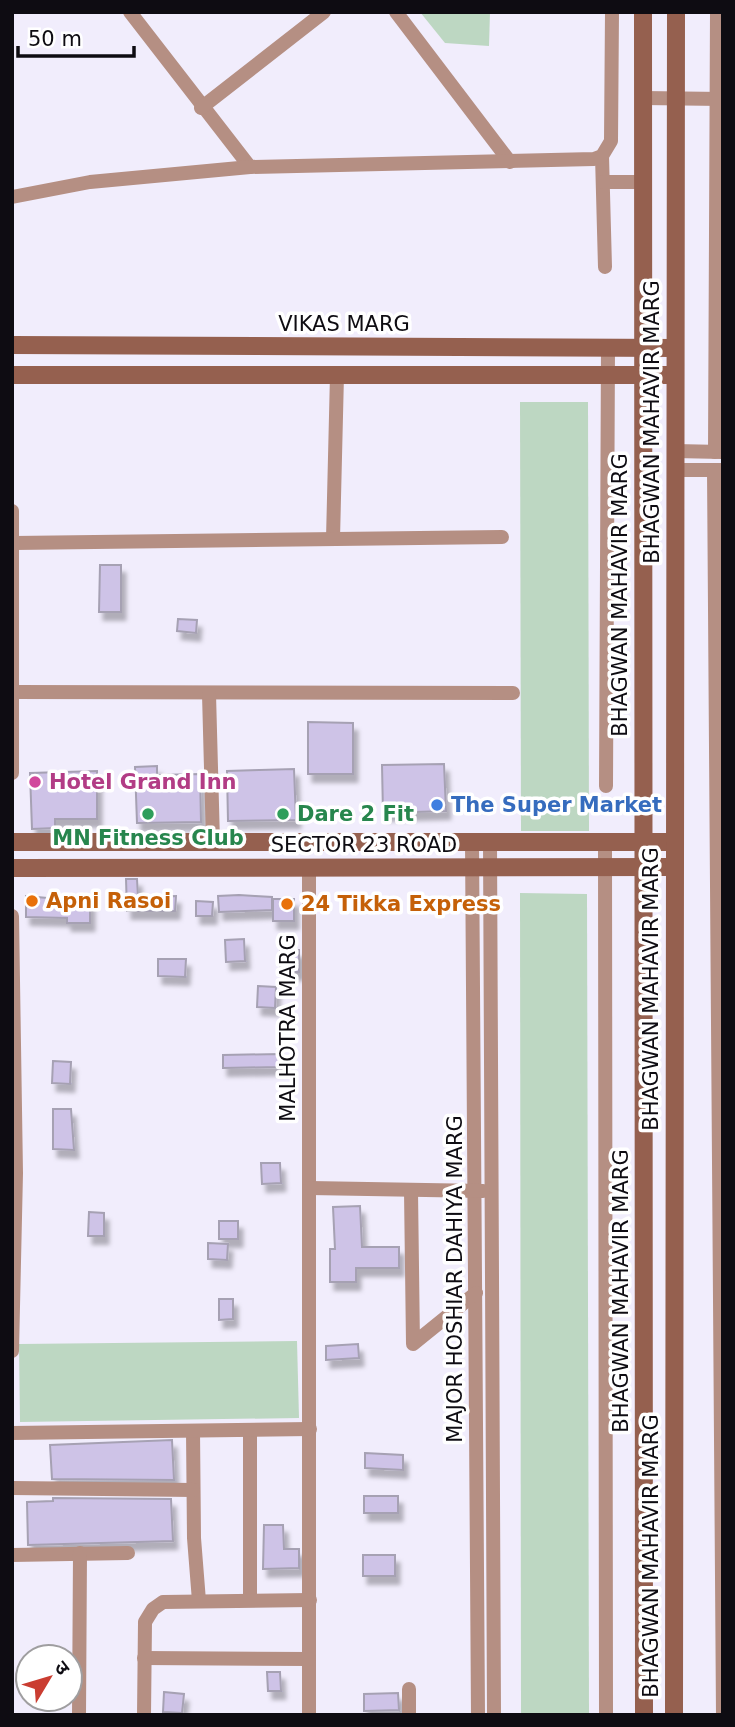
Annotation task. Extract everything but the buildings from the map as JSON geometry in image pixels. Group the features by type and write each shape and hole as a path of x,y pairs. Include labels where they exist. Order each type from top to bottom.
{"main road":[{"name":"BHAGWAN MAHAVIR MARG","path":"643,12 644,1715"},
{"name":"BHAGWAN MAHAVIR MARG","path":"674,1715 676,12"},
{"name":"VIKAS MARG","path":"12,345 675,348"},
{"path":"12,375 675,375"},
{"name":"SECTOR 23 ROAD","path":"12,842 674,842"},
{"name":"SECTOR 23 ROAD","path":"12,868 674,867"}],"street":[{"path":"130,12 201,108 250,167"},
{"path":"201,108 324,12"},
{"path":"396,12 510,162"},
{"path":"606,267 602,156 611,141 612,127 612,12"},
{"path":"675,451 719,452 720,98 717,12"},
{"path":"643,98 720,98"},
{"path":"12,197 90,182 250,167 579,162 602,156"},
{"path":"603,182 643,182"},
{"path":"606,786 608,348"},
{"path":"333,539 337,375"},
{"path":"675,470 719,470 723,1715"},
{"path":"12,511 12,773"},
{"path":"14,543 502,537"},
{"path":"14,692 513,693"},
{"path":"209,694 213,842"},
{"name":"MAJOR HOSHIAR DAHIYA MARG","path":"478,1715 476,1191 481,842"},
{"path":"605,842 606,1715"},
{"name":"MALHOTRA MARG","path":"309,868 309,1715"},
{"name":"MAJOR HOSHIAR DAHIYA MARG","path":"481,868 493,1191 494,1715"},
{"path":"12,916 12,1351"},
{"path":"310,1188 493,1191"},
{"path":"411,1191 413,1344 477,1293"},
{"path":"12,1433 310,1429"},
{"path":"250,1430 250,1600"},
{"path":"193,1431 199,1601"},
{"path":"12,1489 193,1490"},
{"path":"79,1715 80,1553"},
{"path":"12,1555 128,1553"},
{"path":"144,1715 145,1622 153,1609 163,1602 310,1600"},
{"path":"144,1658 309,1659"},
{"path":"409,1689 410,1715"}],"green space":[{"path":"420,12 490,12 489,46 445,43"},
{"path":"520,402 588,402 589,831 521,831"},
{"path":"520,893 587,894 589,1715 521,1715"},
{"path":"297,1341 299,1418 20,1422 19,1344"}],"place":[{"name":"Hotel Grand Inn","path":"35,782"},
{"name":"The Super Market","path":"437,805"},
{"name":"MN Fitness Club","path":"148,814"},
{"name":"Dare 2 Fit","path":"283,814"},
{"name":"Apni Rasoi","path":"32,901"},
{"name":"24 Tikka Express","path":"287,904"}]}
